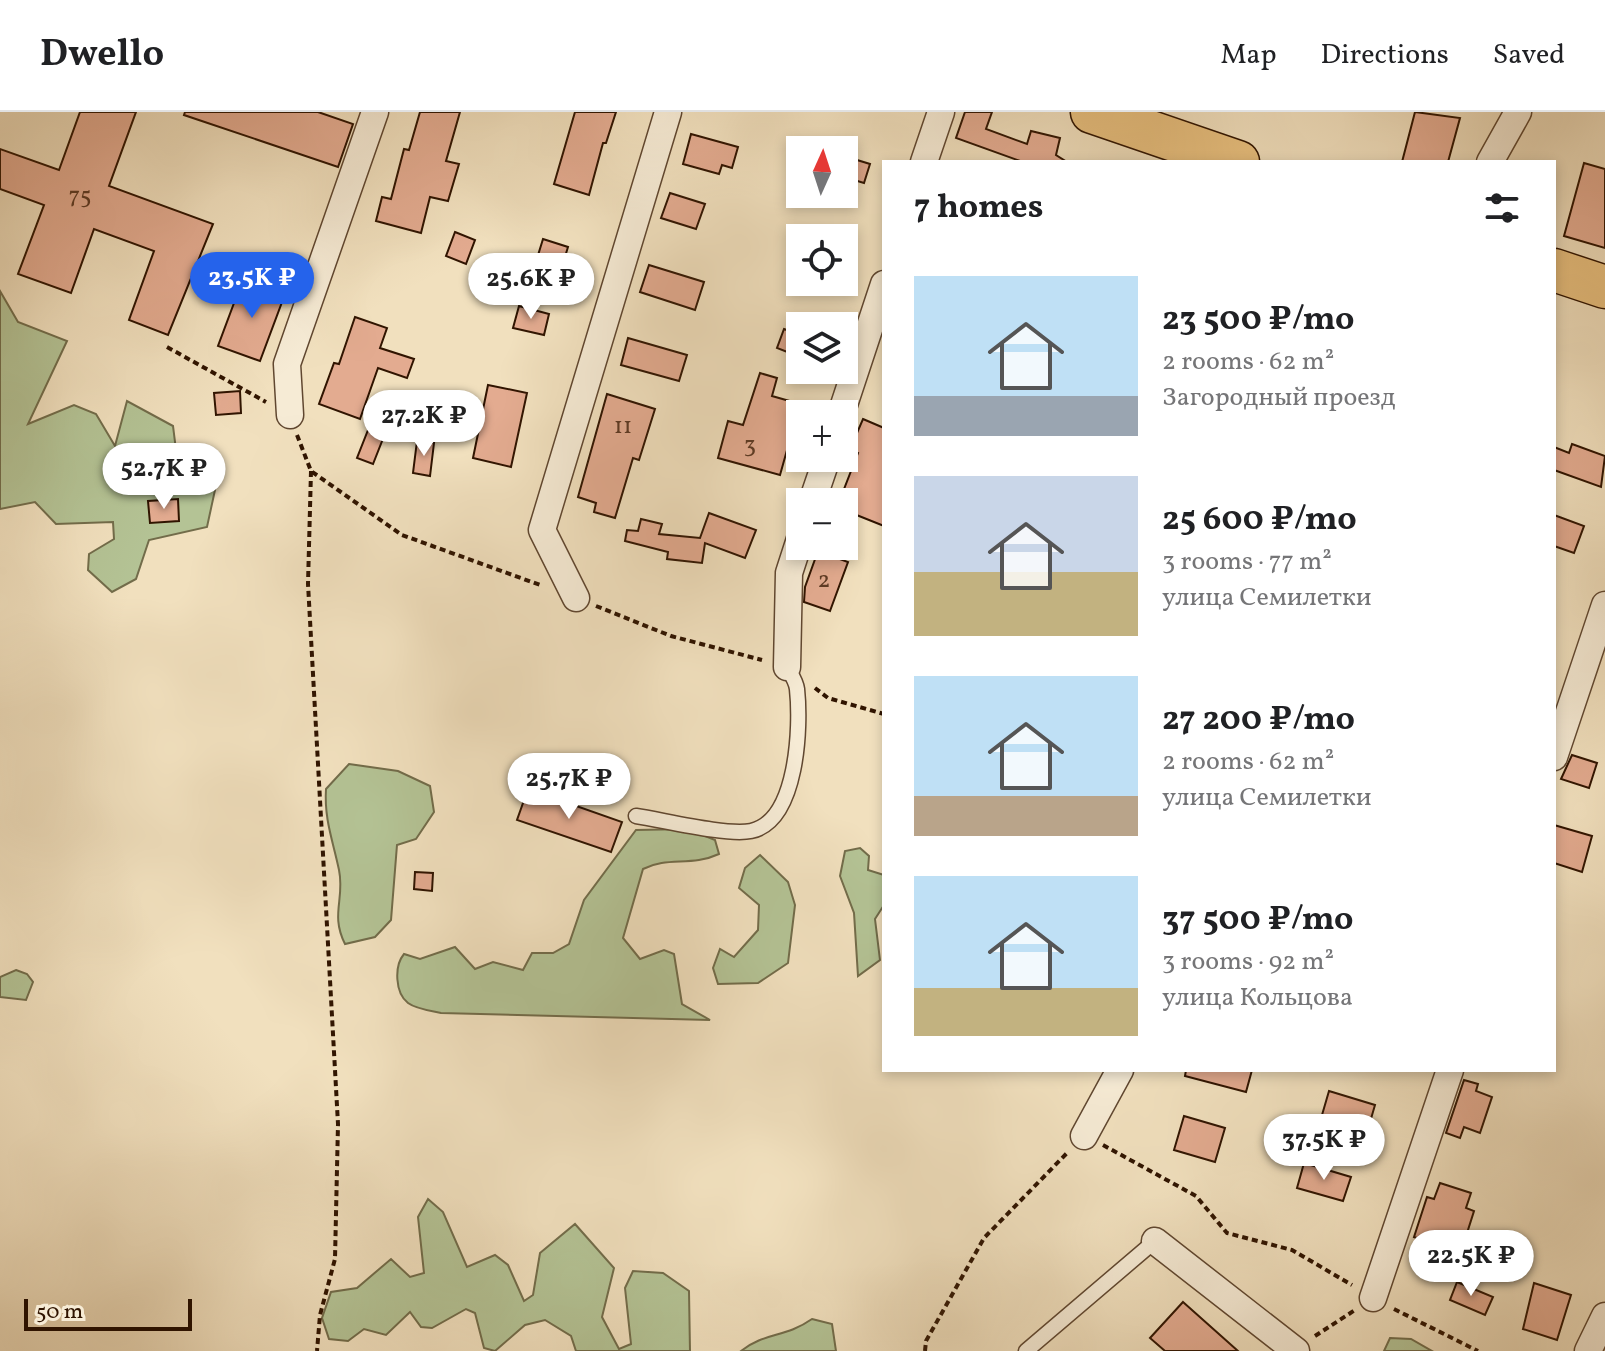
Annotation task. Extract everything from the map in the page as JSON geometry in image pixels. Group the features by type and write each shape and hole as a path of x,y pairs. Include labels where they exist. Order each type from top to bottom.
{"main road":[{"path":"1092,112 1194,155 1225,160"},
{"path":"1556,271 1605,287"}],"street":[{"path":"290,415 287,364 375,112"},
{"path":"576,598 542,530 668,112"},
{"path":"925,160 941,112"},
{"path":"1491,160 1518,112"},
{"path":"846,400 882,290"},
{"path":"787,667 789,573 793,560"},
{"path":"1556,751 1605,605"},
{"path":"1084,1136 1119,1072"},
{"path":"1373,1298 1449,1072"},
{"path":"1155,1241 1295,1350"},
{"path":"1588,1351 1605,1316"}],"lane":[{"path":"636,816 752,831 773,820 788,794 796,742 797,686 787,667"},
{"path":"1026,1351 1155,1241"}],"path":[{"path":"167,347 290,415 311,471 309,598 338,1124 335,1259 320,1315 317,1351"},
{"path":"311,471 402,535 671,636 787,667 828,698 882,713"},
{"path":"925,1351 926,1341 984,1238 1084,1136 1137,1160 1196,1196 1227,1233 1292,1250 1373,1298 1478,1351"},
{"path":"1295,1350 1373,1298"}],"green space":[{"path":"0,291 18,322 67,341 28,424 74,405 96,414 115,446 127,401 173,426 178,466 215,490 207,527 149,540 136,579 112,592 88,570 89,554 114,539 113,522 56,524 35,502 0,509"},
{"path":"349,764 398,771 430,786 434,812 416,839 397,845 391,920 375,937 345,944 339,924 340,880 328,820 326,789"},
{"path":"688,829 715,840 719,854 699,860 661,863 643,869 623,938 640,959 664,950 674,954 682,1004 710,1020 441,1013 415,1007 400,993 397,979 404,954 420,959 455,947 475,969 493,962 523,970 532,953 553,953 569,944 584,900 636,830"},
{"path":"860,848 869,856 868,870 882,874 882,908 875,919 880,960 858,976 854,913 840,876 845,851"},
{"path":"760,855 788,882 795,905 788,963 758,983 718,984 713,968 720,949 734,957 758,930 759,905 739,888 745,868"},
{"path":"16,970 27,974 33,982 26,1000 0,997 0,977"},
{"path":"428,1199 443,1212 467,1267 495,1255 508,1265 524,1301 533,1295 540,1253 575,1224 614,1268 602,1317 619,1349 631,1344 625,1288 633,1271 663,1273 689,1291 690,1351 576,1351 571,1336 545,1320 525,1325 495,1351 484,1348 475,1313 466,1309 432,1328 421,1327 410,1312 386,1335 364,1329 348,1341 329,1339 322,1318 331,1292 357,1288 391,1259 410,1277 424,1273 418,1217"},
{"path":"812,1319 832,1324 836,1351 741,1351 758,1341"},
{"path":"1390,1338 1411,1339 1432,1351 1384,1351"}],"building":[{"path":"80,112 136,112 109,186 213,224 168,335 129,320 154,251 94,229 71,293 18,274 44,205 0,189 0,149 59,170"},
{"path":"185,112 318,112 353,124 338,167 184,115"},
{"path":"420,112 460,112 446,161 459,164 448,201 430,197 421,233 376,221 382,197 391,199 404,149 409,150"},
{"path":"575,112 616,112 606,143 603,143 589,195 554,184"},
{"path":"965,112 992,112 986,129 1027,144 1031,131 1060,138 1056,155 1064,160 1017,160 956,138"},
{"path":"1415,112 1460,118 1449,160 1403,160"},
{"path":"691,134 738,147 732,168 722,165 719,174 683,164"},
{"path":"858,160 870,164 864,183 858,181"},
{"path":"1584,163 1605,169 1605,248 1564,236"},
{"path":"670,193 705,204 696,229 661,218"},
{"path":"455,232 475,240 466,264 446,256"},
{"path":"543,239 568,247 560,273 535,265"},
{"path":"649,265 704,282 695,310 640,292"},
{"path":"243,279 285,294 260,361 218,346"},
{"path":"519,306 549,314 544,335 513,328"},
{"path":"355,317 387,328 380,348 414,359 407,378 378,368 360,419 319,404 334,363 339,364"},
{"path":"784,329 786,330 786,352 777,348"},
{"path":"628,338 687,355 679,381 621,365"},
{"path":"760,373 777,378 772,396 786,400 786,454 780,475 718,458 728,421 743,425"},
{"path":"488,385 527,393 511,467 473,458"},
{"path":"240,391 241,413 216,415 214,393"},
{"path":"607,394 655,409 639,460 633,458 615,518 594,512 596,503 578,497"},
{"path":"863,419 882,427 882,525 858,516 858,488 844,488 851,472 858,472 858,431"},
{"path":"370,425 386,431 373,464 357,458"},
{"path":"417,441 434,443 430,476 413,473"},
{"path":"1572,444 1605,456 1601,487 1556,471 1556,448 1569,453"},
{"path":"178,499 179,521 150,523 148,501"},
{"path":"709,513 756,530 745,558 705,543 702,563 667,559 668,552 625,541 627,530 638,531 641,519 662,524 659,534 700,538"},
{"path":"1556,516 1584,526 1574,553 1556,547"},
{"path":"815,560 848,562 830,611 804,602 805,587"},
{"path":"1572,755 1597,763 1589,788 1561,779"},
{"path":"528,789 622,822 611,852 517,820"},
{"path":"1556,826 1592,836 1582,872 1556,864"},
{"path":"415,872 433,873 432,891 414,889"},
{"path":"1186,1072 1251,1072 1246,1092 1185,1076"},
{"path":"1464,1080 1478,1084 1476,1091 1492,1097 1480,1133 1464,1127 1460,1138 1446,1133"},
{"path":"1329,1091 1375,1105 1368,1129 1322,1115"},
{"path":"1184,1116 1225,1128 1215,1162 1174,1150"},
{"path":"1304,1163 1351,1177 1343,1201 1297,1188"},
{"path":"1440,1183 1471,1193 1466,1208 1474,1211 1461,1252 1414,1237 1427,1197 1434,1199"},
{"path":"1457,1282 1493,1297 1485,1315 1450,1300"},
{"path":"1534,1283 1571,1295 1557,1340 1523,1329"},
{"path":"1183,1302 1238,1351 1165,1351 1150,1338"}]}
